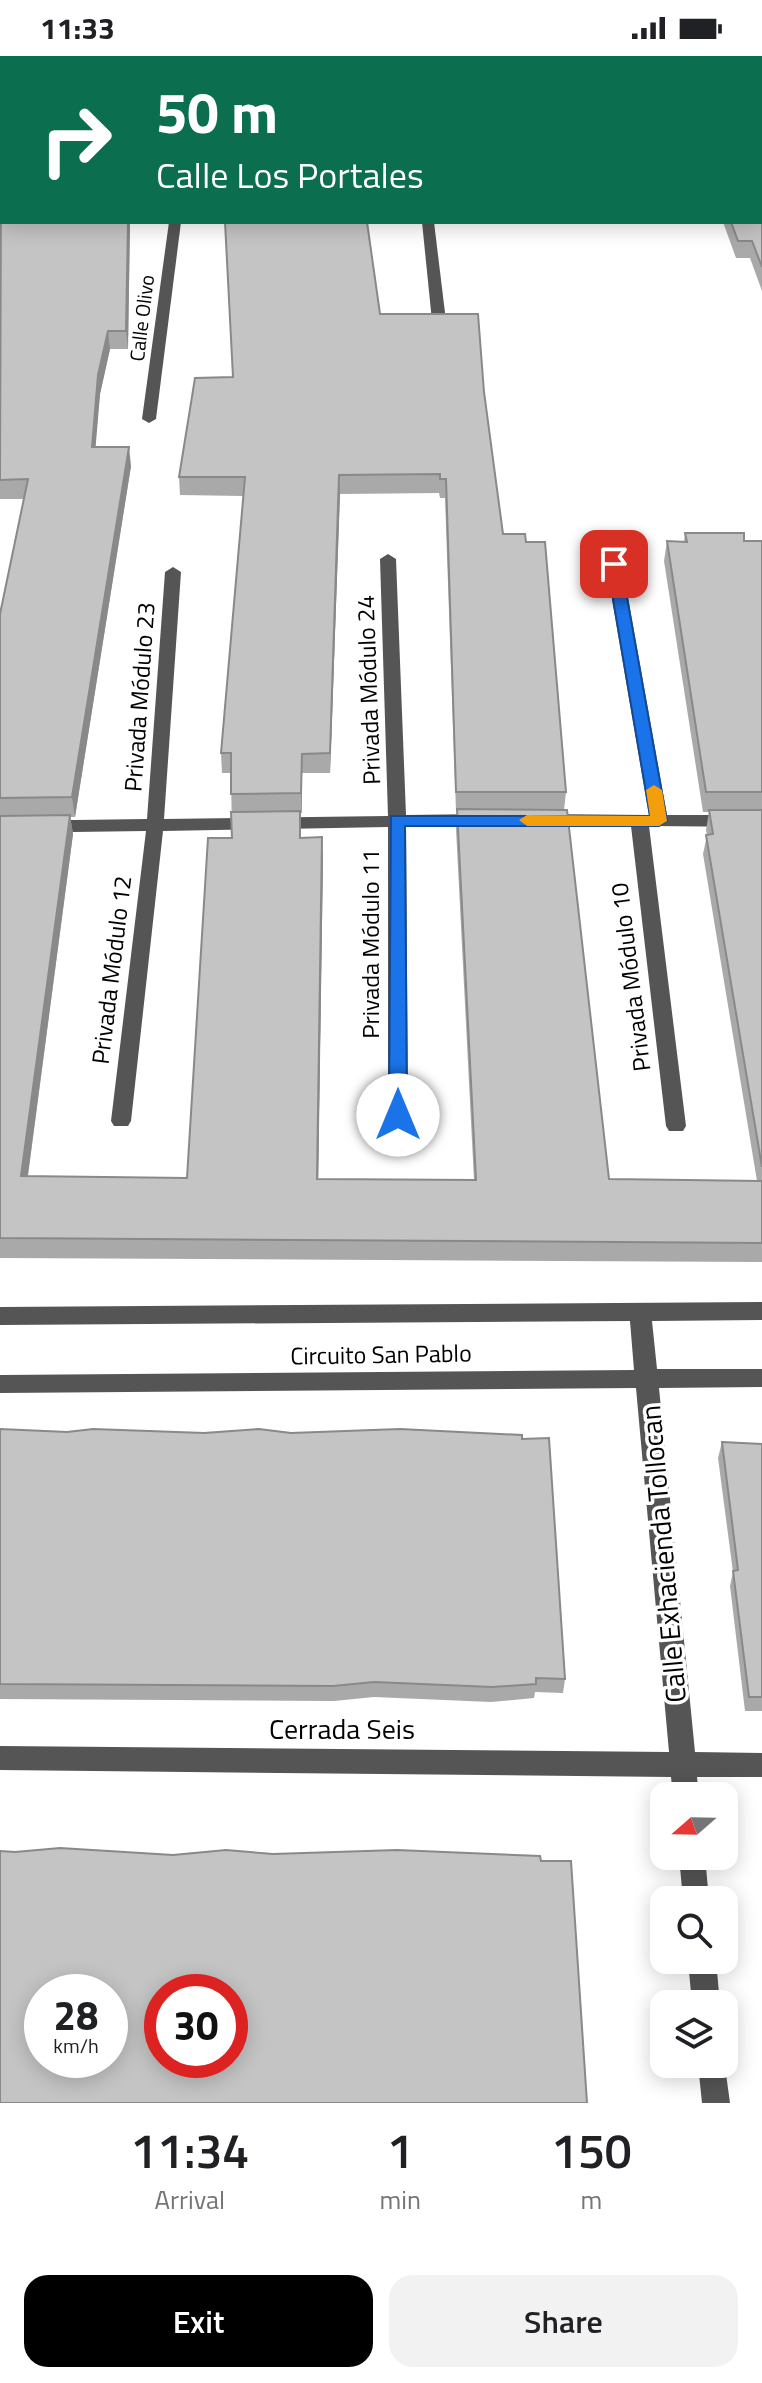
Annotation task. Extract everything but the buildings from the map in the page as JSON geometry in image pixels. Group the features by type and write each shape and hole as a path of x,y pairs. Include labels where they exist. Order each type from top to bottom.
{"street":[{"name":"Calle Olivo","path":"149,419 175,224"},
{"path":"428,224 439,321"},
{"name":"Privada Módulo 24","path":"388,559 397,820"},
{"path":"614,564 659,821"},
{"name":"Privada Módulo 23","path":"155,826 173,572"},
{"name":"Privada Módulo 11","path":"397,820 398,1115"},
{"path":"0,827 503,820"},
{"path":"533,820 762,821"},
{"name":"Privada Módulo 10","path":"639,821 676,1126"},
{"name":"Privada Módulo 12","path":"121,1121 155,826"},
{"name":"Circuito San Pablo","path":"0,1316 762,1311"},
{"name":"Calle Exhacienda Tollocan","path":"640,1312 685,1782"},
{"name":"Circuito San Pablo","path":"0,1384 762,1378"},
{"name":"Cerrada Seis","path":"0,1758 762,1765"},
{"path":"713,2078 716,2103"}],"slow traffic":[{"path":"527,820 659,821 654,790"}],"route":[{"path":"398,1115 397,820 659,821 614,564"}]}
